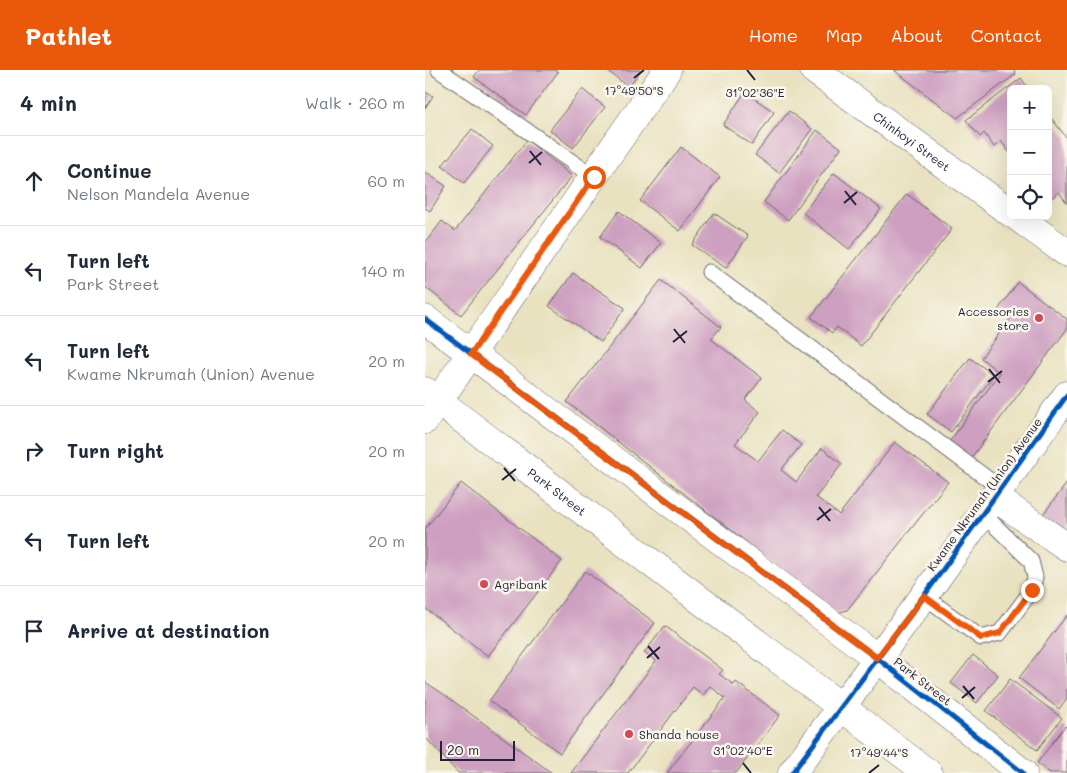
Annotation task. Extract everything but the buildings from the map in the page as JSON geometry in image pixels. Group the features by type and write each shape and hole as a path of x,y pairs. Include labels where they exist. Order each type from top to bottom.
{"street":[{"path":"430,404 471,354 667,70"},
{"name":"Chinhoyi Street","path":"814,70 1007,210"},
{"path":"1022,220 1067,253"},
{"name":"Park Street","path":"425,319 877,658 1023,773"},
{"name":"Kwame Nkrumah (Union) Avenue","path":"792,773 924,596 1067,395"},
{"name":"Park Street","path":"430,404 842,706 928,773"},
{"path":"992,499 1067,547"}],"lane":[{"path":"439,70 594,177"},
{"path":"709,272 992,499 1031,561 1035,577 1032,590 1000,633 981,638 924,596"}],"cycle path":[{"path":"425,319 877,658 1023,773"},
{"path":"792,773 924,596 1067,395"}],"place":[{"name":"Accessories store","path":"1039,318"},
{"name":"Agribank","path":"484,584"},
{"name":"Shanda house","path":"629,734"}],"route":[{"path":"594,177 471,354 877,658 924,596 981,638 1000,633 1032,590"}]}
